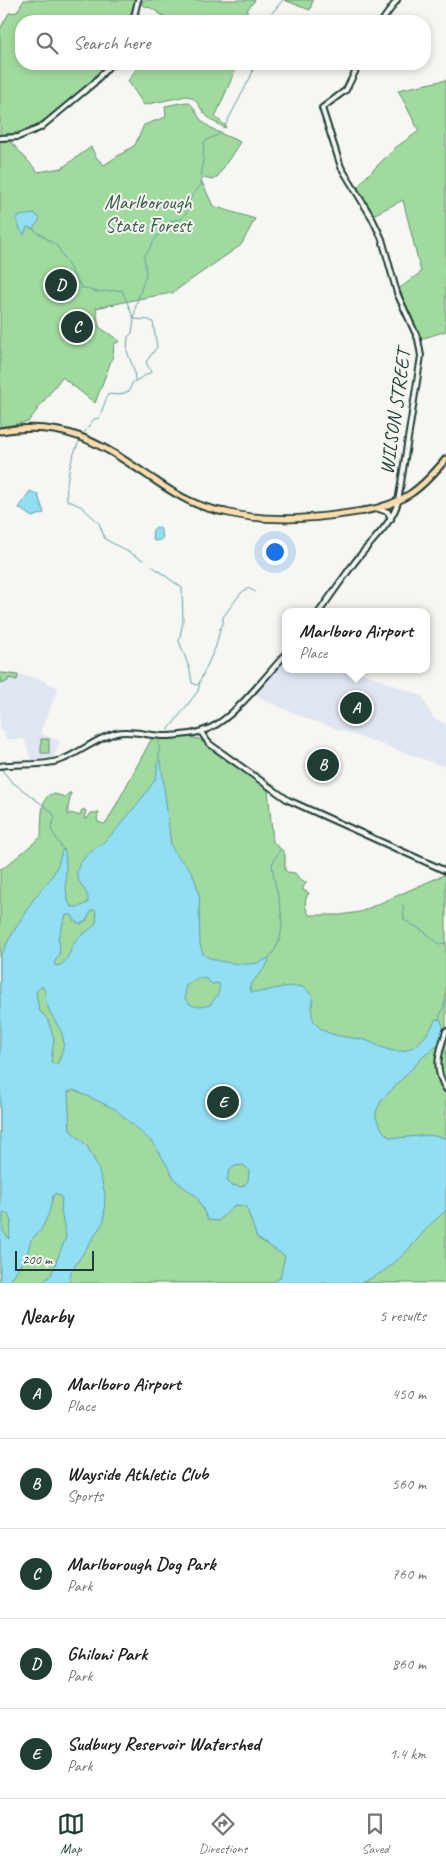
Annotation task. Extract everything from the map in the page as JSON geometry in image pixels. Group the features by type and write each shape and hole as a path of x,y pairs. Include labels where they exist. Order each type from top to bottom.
{"highway":[{"path":"225,512 264,518 300,519 364,511"}],"main road":[{"path":"0,431 25,427 43,428 84,437 114,453 184,500 225,512"},
{"path":"364,511 379,509 398,502 421,488 446,459"}],"street":[{"path":"134,15 138,0"},
{"path":"386,15 396,0"},
{"path":"0,138 18,137 40,128 94,83 106,70"},
{"name":"WILSON STREET","path":"322,608 357,559 391,519 398,502 419,376 421,350 418,339 399,300 382,239 341,168 322,108 346,90 356,70"},
{"path":"379,509 388,512 391,519"},
{"path":"0,766 54,762 75,754 106,736 118,733 129,732 164,736 201,732 226,719 282,658"},
{"path":"201,732 211,745 288,800 446,871"},
{"path":"446,1031 438,1054 437,1064 440,1077 446,1089"}],"shaded area":[{"path":"282,663 282,673 362,673 422,696 433,718 446,724 446,767 303,717 264,700 255,693"},
{"path":"0,671 40,679 58,688 40,733 60,741 53,759 32,762 24,739 5,739 4,730 0,731"}],"green space":[{"path":"24,0 136,0 136,9 133,15 15,15 15,70 102,70 57,110 40,122 22,131 0,135 0,29 9,13 17,12"},
{"path":"142,0 255,0 247,10 247,15 162,15 142,5"},
{"path":"284,0 313,0 310,10"},
{"path":"136,70 235,70 215,117 226,126 225,128 209,118 196,101 190,97 186,96 144,105 128,81"},
{"path":"446,80 446,331 421,339 405,307 399,289 421,272 403,200 373,215 356,190 365,178 395,148 419,131 398,90"},
{"name":"Marlborough State Forest","path":"186,102 193,107 205,124 240,142 218,176 213,180 203,178 201,180 213,206 255,219 241,245 172,293 96,308 99,327 120,341 114,344 113,356 95,403 62,377 28,422 0,427 0,141 11,142 38,172 62,168 91,147 96,157 104,165 135,145 144,125 166,117 165,106"},
{"path":"0,674 18,675 17,680 9,678 8,681 2,684"},
{"path":"190,737 199,739 268,790 273,842 285,855 285,870 295,873 301,881 307,882 303,890 309,893 305,904 309,915 341,915 360,912 446,874 446,1283 0,1283 0,869 41,837 43,805 49,795 54,794 65,797 71,793 68,815 71,813 80,816 81,811 84,809 86,811 84,818 87,819 91,813 99,813 98,822 104,824 107,822 152,738"},
{"path":"41,739 49,739 49,753 41,753"}],"water":[{"path":"35,213 40,219 33,229 27,227 24,235 16,218"},
{"path":"30,491 38,495 44,513 32,517 19,508"},
{"path":"156,527 160,528 163,537 161,540 154,541 152,533"},
{"path":"161,761 171,845 176,855 190,870 195,880 200,903 200,944 203,954 213,959 237,964 257,963 268,958 267,965 250,986 251,992 283,987 299,986 305,988 313,997 312,1016 316,1023 334,1035 365,1040 386,1049 403,1051 417,1044 436,1019 441,1020 444,1030 438,1045 423,1057 381,1101 376,1112 376,1118 383,1131 389,1137 428,1135 446,1138 446,1210 390,1266 381,1273 360,1283 271,1283 280,1278 285,1256 257,1238 246,1206 235,1205 218,1221 208,1220 197,1197 176,1181 155,1145 115,1109 74,1090 68,1092 70,1130 87,1146 98,1167 105,1194 104,1221 71,1272 69,1283 42,1283 51,1275 66,1237 61,1211 62,1198 56,1193 53,1196 49,1213 41,1230 31,1240 27,1254 9,1283 0,1283 0,957 31,903 54,874 64,849 66,888 69,902 72,907 79,907 88,903 87,894 77,875 79,866 85,857 112,834 142,798 156,777 158,762","holes":["92,910 95,910 97,916 96,923 77,939 63,963 56,966 54,963 59,955 60,944 58,938 66,915 72,915 75,921 80,924 86,921","198,978 207,979 212,984 218,983 220,985 218,994 210,1005 199,1007 193,1006 185,999 186,985","42,986 47,1005 62,1033 63,1046 57,1065 51,1062 54,1039 48,1020 39,1010 36,992","243,1165 249,1170 248,1181 242,1187 231,1185 227,1180 229,1171 235,1166","3,1213 8,1214 11,1222 9,1239 3,1231"]}],"waterway":[{"path":"270,15 283,0"},
{"path":"225,126 253,70"},
{"path":"135,380 134,370 127,351 128,337 132,333 136,305 146,274 144,256 161,233 160,230 170,221 181,219 187,212 191,197 201,185 204,142 222,132"},
{"path":"33,229 57,246 81,287 97,292 122,290 134,319 153,322 157,347 146,362 151,372 132,383 129,391 119,395 108,394 99,418 94,419 84,433"},
{"path":"80,440 69,469 67,500 82,507 99,523 105,539 143,560"},
{"path":"152,566 182,588 183,622 179,641 190,670 192,683 197,685 200,682 198,691 169,731"},
{"path":"200,681 216,646 223,624 223,617 241,593 248,588 255,592"},
{"path":"159,740 159,762"},
{"path":"2,770 12,782 51,811 55,817 51,829 63,850"},
{"path":"268,959 276,948 282,925 272,864 280,850"},
{"path":"403,904 404,920 425,932 439,944 446,943"},
{"path":"439,1019 446,1000"}],"place":[{"name":"Ghiloni Park","path":"61,285"},
{"name":"Marlborough Dog Park","path":"77,327"},
{"name":"Marlboro Airport","path":"356,708"},
{"name":"Wayside Athletic Club","path":"323,765"},
{"name":"Sudbury Reservoir Watershed","path":"223,1102"}]}
